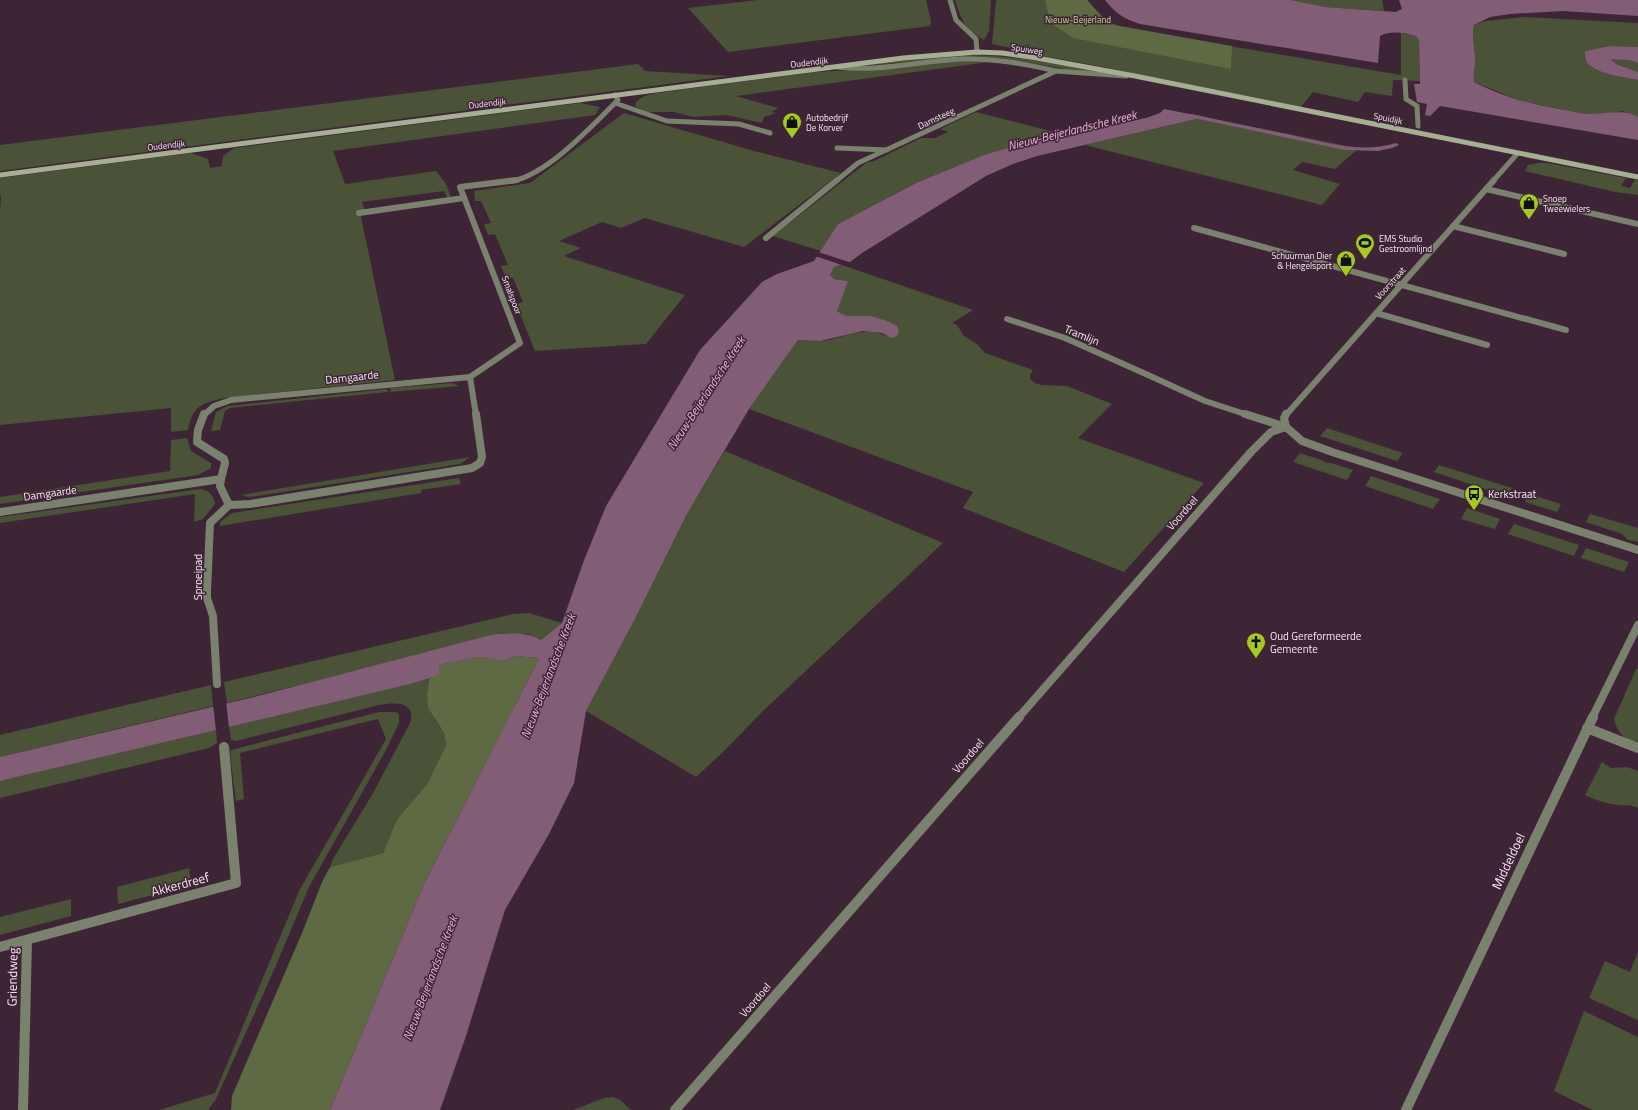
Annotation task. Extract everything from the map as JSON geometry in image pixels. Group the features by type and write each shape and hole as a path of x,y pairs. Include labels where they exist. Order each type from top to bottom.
{"street":[{"path":"950,0 956,20 976,39 977,52"},
{"name":"Oudendijk","path":"0,175 837,66 911,57 977,52"},
{"name":"Spuiweg","path":"977,52 1002,53 1037,58 1134,76"},
{"path":"837,66 866,68 954,59 984,58 1027,64 1056,71"},
{"name":"Damsteeg","path":"766,238 858,163 1056,71 1134,76"},
{"name":"Spuidijk","path":"1134,76 1517,154 1638,177"},
{"path":"1405,80 1406,99 1417,106 1418,126"},
{"path":"359,213 464,198 460,187 522,179 541,169 615,103 618,100 615,95"},
{"path":"615,103 667,120 739,124 770,133"},
{"path":"837,148 887,150"},
{"name":"Voorstraat","path":"1286,427 1284,418 1288,411 1517,154"},
{"path":"1486,188 1638,224"},
{"name":"Smalspoor","path":"464,198 520,343 470,376"},
{"path":"1453,226 1564,254"},
{"path":"1194,228 1566,330"},
{"path":"1376,313 1487,345"},
{"name":"Tramlijn","path":"1007,319 1065,338 1206,401 1286,427"},
{"path":"221,479 220,486 229,505 250,504 472,468 480,462 482,457 470,376"},
{"name":"Damgaarde","path":"0,512 221,479 225,463 224,459 201,446 197,442 196,436 202,414 208,408 230,400 470,376"},
{"path":"1286,427 1302,441 1332,452 1638,550"},
{"name":"Voordoel","path":"675,1110 1251,452 1271,432 1286,427"},
{"name":"Sproeipad","path":"217,684 213,616 207,598 210,523 229,505"},
{"name":"Middeldoel","path":"1406,1110 1587,728 1638,625"},
{"path":"1587,728 1638,748"},
{"name":"Akkerdreef","path":"0,947 236,883 224,747"},
{"name":"Griendweg","path":"23,1110 27,940"}],"green space":[{"path":"758,0 926,0 931,21 930,26 728,52 688,8"},
{"path":"955,0 991,0 989,31 984,40 968,28 959,13"},
{"path":"996,0 1087,0 1107,20 1118,26 1126,28 1401,75 1401,33 1416,36 1419,40 1420,81 1393,80 1392,96 1365,92 1358,102 1313,92 1301,107 1027,53 992,44"},
{"name":"Nieuw-Beijerland","path":"1045,0 1087,0 1104,19 1114,25 1232,46 1231,69 1073,38 1051,23"},
{"path":"1291,0 1382,0 1384,11 1325,7"},
{"path":"1525,17 1638,23 1638,47 1609,46 1585,51 1585,57 1589,65 1600,71 1638,80 1638,117 1622,111 1610,114 1585,114 1521,101 1474,82 1474,25 1485,21"},
{"path":"983,55 1022,59 1119,74 1076,71 1007,59 980,57 857,66 932,57"},
{"path":"1615,58 1638,63 1638,72 1616,64 1611,59"},
{"path":"952,61 989,62 736,96 778,108 771,112 776,113 764,117 762,123 726,115 693,117 674,112 647,112 636,107 635,104 647,95 657,93 816,72"},
{"path":"638,64 645,71 729,76 0,171 0,145"},
{"path":"580,103 600,107 595,115 333,151 345,184 436,171 446,184 451,197 447,197 444,191 362,202 365,211 360,212 395,380 224,398 209,402 199,407 192,415 188,430 171,432 171,408 0,425 0,178 191,153 208,159 210,168 222,166 223,156 234,148"},
{"path":"976,112 1066,135 1023,144 950,169 918,182 838,224 821,251 773,236 866,163 874,161 921,138 935,138 948,132 940,129"},
{"path":"624,113 754,151 841,173 744,247 645,218 621,228 602,222 559,241 581,248 564,256 685,295 646,344 535,351 516,304 523,302 513,278 506,278 501,266 508,265 495,234 488,235 484,224 491,223 481,201 475,201 474,191 530,183"},
{"path":"1205,117 1359,148 1335,169 1302,162 1293,170 1340,184 1322,205 1085,145"},
{"path":"1548,163 1626,178 1621,186 1630,188 1635,180 1638,180 1638,195 1615,192 1525,171 1528,165"},
{"path":"842,265 973,310 952,323 957,325 964,336 977,344 985,353 1033,370 1030,375 1030,379 1035,383 1041,385 1067,386 1112,404 1078,438 1204,483 1124,572 963,508 973,492 749,409 798,340 829,340 863,332 879,333 888,337 882,319 846,315 836,311 847,281 834,279 830,275 834,267"},
{"path":"452,383 460,386 390,392 391,388"},
{"path":"387,389 388,392 230,408 225,411 220,430 211,431 216,412 228,406"},
{"path":"1327,428 1403,453 1397,461 1320,436"},
{"path":"187,438 191,451 211,463 211,468 198,475 0,504 0,497 170,471 171,440"},
{"path":"725,451 943,543 764,710 696,777 586,711 635,619 687,514"},
{"path":"1300,453 1324,462 1353,470 1347,480 1293,462"},
{"path":"470,457 460,464 257,496 248,497 241,495"},
{"path":"1439,465 1512,488 1506,496 1434,472"},
{"path":"1371,476 1440,499 1433,509 1365,486"},
{"path":"459,478 461,484 421,490 421,493 220,526 220,522 232,513"},
{"path":"200,489 206,491 214,498 215,504 203,519 194,522 195,494 0,523 0,517"},
{"path":"1529,494 1561,504 1557,512 1525,502"},
{"path":"1467,508 1500,519 1495,529 1461,519"},
{"path":"1590,514 1638,528 1638,542 1628,540 1622,534 1586,522"},
{"path":"1514,524 1579,545 1574,556 1508,534"},
{"path":"1586,548 1629,562 1624,572 1581,558"},
{"path":"529,613 562,623 541,640 529,634 506,633 227,703 224,682 513,614"},
{"path":"515,656 539,658 423,886 330,1110 231,1110 232,1096 302,933 322,882 330,867 383,853 397,819 427,784 446,745 444,733 428,708 427,693 429,679 439,665 480,657 503,661"},
{"path":"1636,669 1638,669 1638,746 1623,736 1617,728 1614,719"},
{"path":"429,679 427,693 435,720 444,733 446,745 427,784 397,819 383,853 330,867 333,859 372,795 410,723 410,710 403,705 391,703 379,705 236,741 231,740 229,726"},
{"path":"211,685 213,706 0,757 0,735"},
{"path":"379,712 395,712 399,714 399,723 386,750 309,887 274,970 216,1099 208,1110 159,1110 215,1093 300,889 386,739 378,719 240,753 244,799 236,801 230,754 231,750"},
{"path":"216,729 217,743 209,748 0,798 0,781"},
{"path":"1602,762 1611,768 1627,767 1638,771 1638,808 1606,803 1585,795"},
{"path":"189,868 191,885 118,904 117,887"},
{"path":"71,899 71,916 0,935 0,917"},
{"path":"1638,952 1638,1020 1589,998 1605,961 1630,972"},
{"path":"1584,1011 1638,1037 1638,1110 1593,1110 1554,1091"},
{"path":"613,1097 620,1100 631,1110 573,1110 604,1098"}],"water":[{"path":"1105,0 1291,0 1325,7 1396,12 1402,9 1399,0 1638,0 1638,16 1563,11 1510,14 1490,17 1474,25 1473,35 1475,58 1474,82 1505,96 1547,107 1587,114 1620,112 1632,114 1638,117 1638,140 1440,106 1430,116 1425,115 1427,104 1417,102 1414,84 1420,84 1419,40 1416,36 1402,33 1389,33 1380,36 1378,63 1140,24 1120,15 1112,9"},
{"path":"1609,46 1638,47 1638,63 1629,60 1611,59 1616,64 1638,72 1638,80 1606,73 1588,64 1585,51"},
{"path":"1164,109 1205,117 1037,156 1013,164 986,176 850,262 834,267 830,275 834,279 848,281 837,311 849,316 870,316 887,321 897,326 899,331 897,336 891,338 882,333 863,331 820,341 798,340 749,409 687,514 635,619 586,711 574,783 549,834 505,910 465,1039 440,1110 330,1110 423,886 539,658 515,656 503,661 480,657 439,665 439,674 410,684 0,781 0,757 254,697 491,635 511,633 523,634 541,640 562,623 583,563 606,506 700,350 762,282 777,274 814,261 838,224 918,182 987,154 1023,144 1146,118 1160,113"}],"pier":[{"path":"818,252 852,263 845,266 815,256"},
{"path":"226,701 229,728 216,731 213,704"}],"waterway":[{"name":"Nieuw-Beijerlandsche Kreek","path":"1191,116 1345,148 1378,150 1396,145"}],"place":[{"name":"Autobedrijf De Korver","path":"792,139"},
{"name":"Snoep Tweewielers","path":"1529,220"},
{"name":"EMS Studio Gestroomlijnd","path":"1365,260"},
{"name":"Schuurman Dier & Hengelsport","path":"1346,277"},
{"name":"Kerkstraat","path":"1474,511"},
{"name":"Oud Gereformeerde Gemeente","path":"1256,659"}]}
